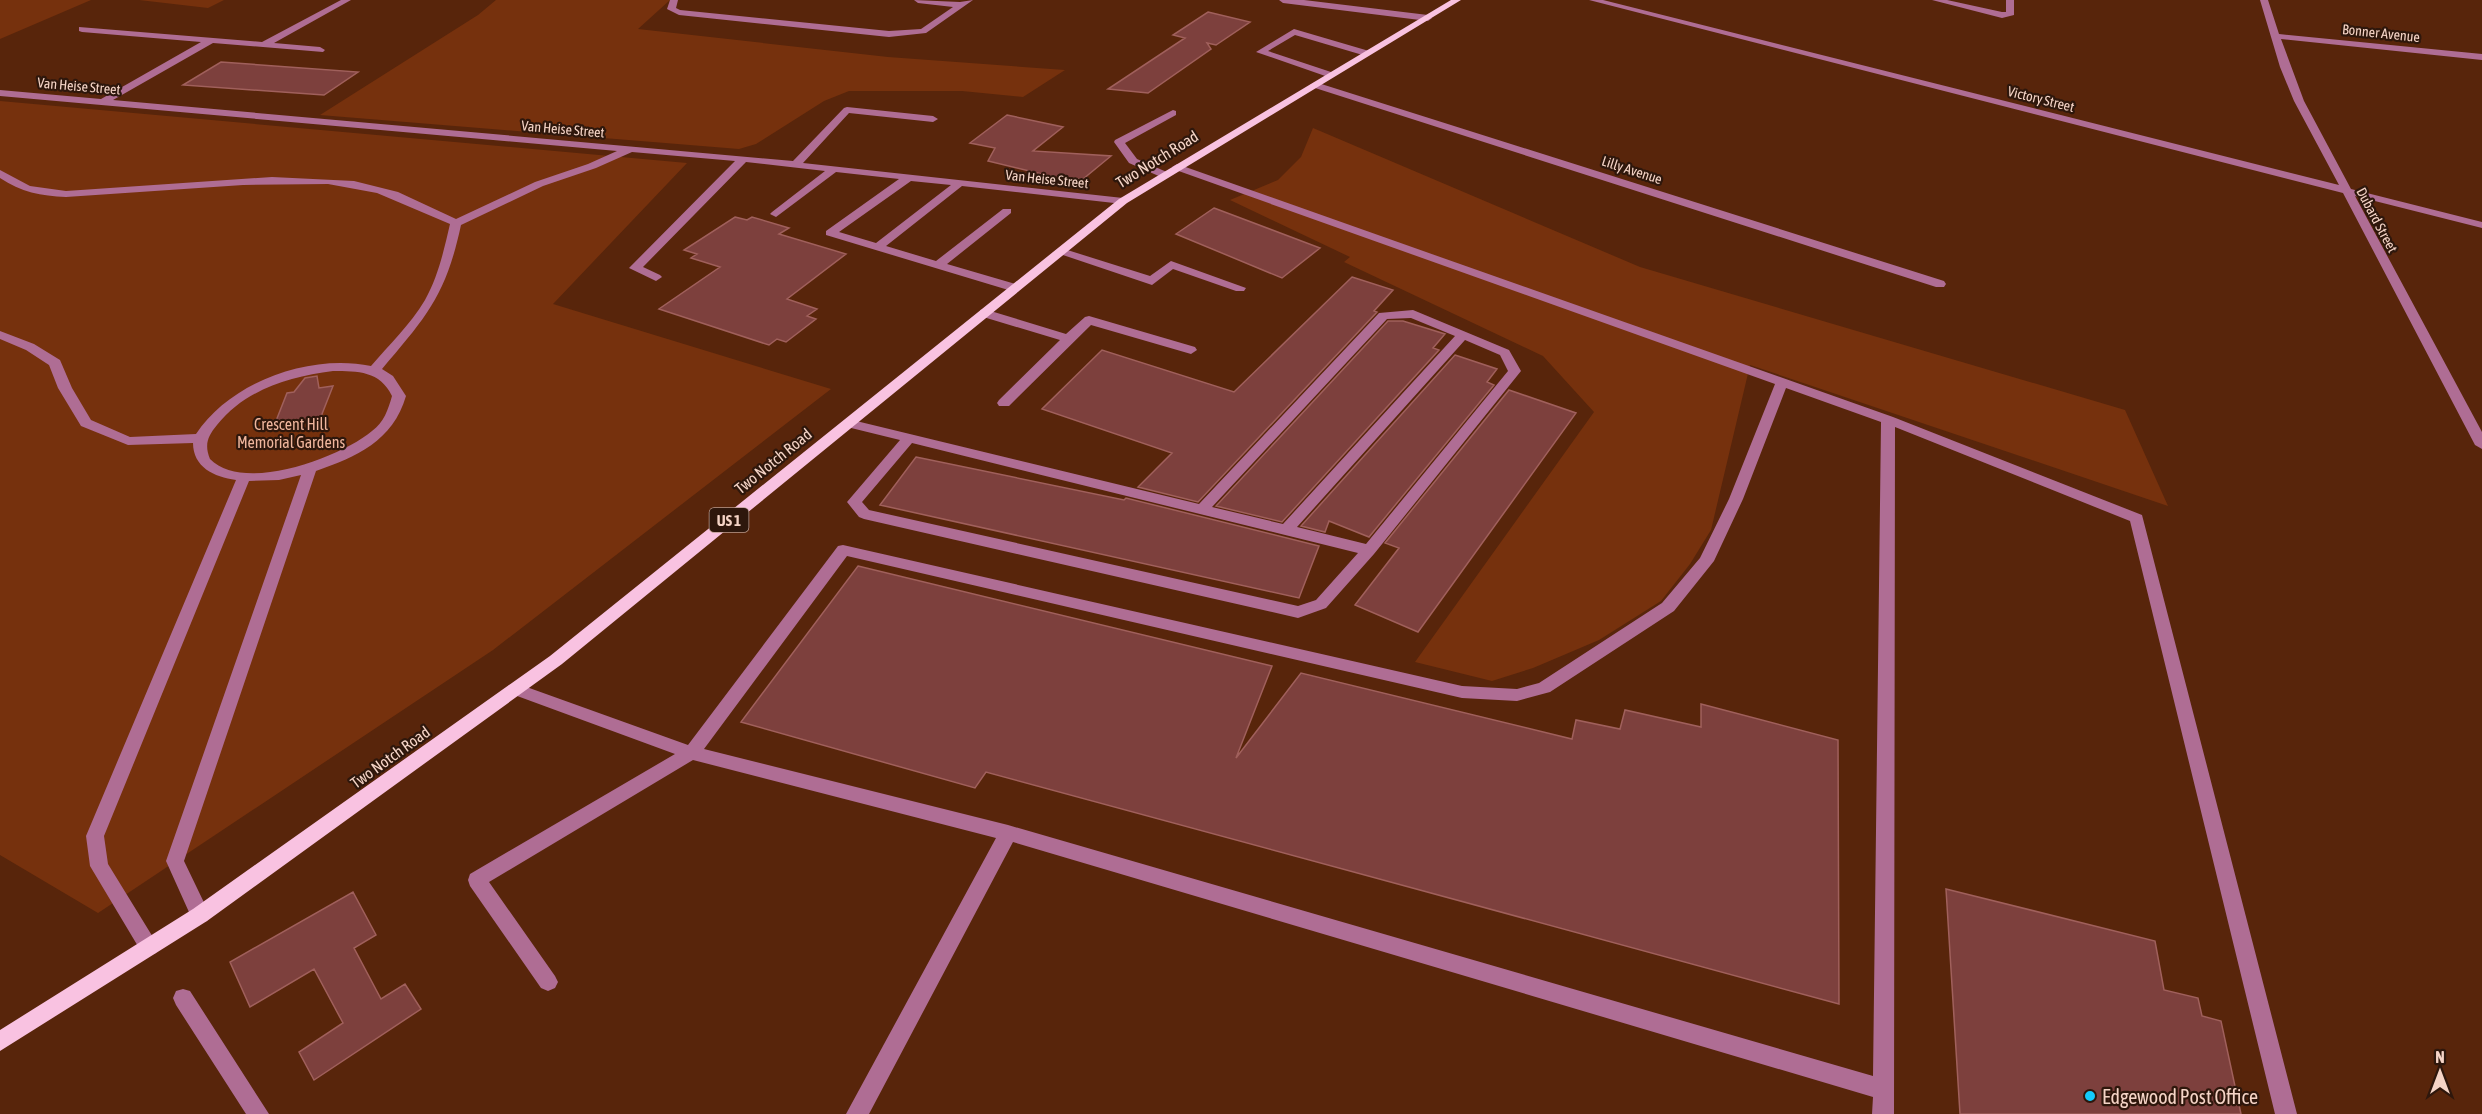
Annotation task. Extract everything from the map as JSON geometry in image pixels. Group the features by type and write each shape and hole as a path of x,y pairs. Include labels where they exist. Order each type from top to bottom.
{"main road":[{"name":"Two Notch Road","path":"0,1041 200,915 556,660 1123,201 1457,0"}],"street":[{"path":"264,45 347,0"},
{"path":"674,0 671,9 679,12 889,34 923,31 965,2"},
{"path":"918,0 965,2"},
{"path":"1283,0 1428,18"},
{"name":"Victory Street","path":"1594,0 2482,225"},
{"path":"1936,0 2002,15 2010,15 2010,0"},
{"name":"Dubard Street","path":"2264,0 2285,67 2299,101 2344,190 2482,445"},
{"path":"82,29 320,50"},
{"path":"1331,75 1261,52 1294,32 1366,53"},
{"name":"Bonner Avenue","path":"2277,36 2482,57"},
{"path":"104,101 212,40"},
{"name":"Lilly Avenue","path":"1315,85 1940,284"},
{"name":"Van Heise Street","path":"0,93 743,159 1123,201"},
{"path":"795,165 847,110 933,119"},
{"path":"1173,113 1119,142 1133,161 1171,171 1782,382 1888,420 2137,518 2286,1114"},
{"path":"456,223 539,184 631,149"},
{"path":"656,277 635,268 743,159"},
{"path":"776,214 834,169"},
{"path":"0,173 24,188 40,192 93,193 300,182 354,184 397,194 456,223"},
{"path":"909,177 830,233 1015,288"},
{"path":"878,247 960,183"},
{"path":"938,265 1007,212"},
{"path":"374,370 425,309 446,263 456,223"},
{"path":"1061,251 1152,281 1172,264 1240,288"},
{"path":"984,313 1068,339"},
{"path":"909,438 854,502 864,514 1298,612 1321,604 1369,550 1515,371 1505,353 1413,314 1383,316 1202,510"},
{"path":"1004,403 1089,320 1191,350"},
{"path":"0,335 30,347 55,363 65,388 86,423 128,441 200,438"},
{"path":"1286,530 1463,335"},
{"path":"333,367 374,370 394,383 399,396 392,417 378,433 337,458 310,468 270,476 244,477 232,475 208,465 200,452 200,438 218,412 250,391 271,381 300,372 333,367"},
{"path":"548,982 477,880 691,753 843,550 1462,692 1517,696 1544,688 1668,607 1706,561 1736,500 1782,382"},
{"path":"1883,1114 1888,420"},
{"path":"848,423 1369,550"},
{"path":"200,915 175,861 310,468"},
{"path":"149,947 99,866 95,836 244,477"},
{"path":"515,689 691,753 1008,832 1884,1090"},
{"path":"857,1114 1008,832"},
{"path":"183,998 258,1114"}],"green space":[{"path":"0,0 91,0 0,39"},
{"path":"139,0 224,0 208,8"},
{"path":"496,0 670,0 638,29 888,57 1065,70 1023,97 962,91 849,91 824,101 756,144 739,149 320,115 478,15"},
{"name":"Crescent Hill Memorial Gardens","path":"0,101 687,163 553,304 831,389 493,650 98,913 0,855"},
{"path":"1313,128 1640,267 2125,410 2168,506 1750,365 1711,530 1690,564 1661,601 1599,640 1533,668 1492,681 1415,662 1594,412 1543,356 1344,262 1350,257 1230,200 1278,180 1301,157"}],"building":[{"path":"1208,12 1250,22 1216,45 1207,43 1211,49 1148,93 1108,89 1185,38 1173,35"},
{"path":"221,62 358,72 324,95 183,85"},
{"path":"1007,115 1063,127 1033,151 1111,156 1083,179 1058,178 988,161 995,148 970,143"},
{"path":"1214,208 1320,248 1282,278 1176,234"},
{"path":"735,217 747,220 752,217 789,228 779,234 846,254 787,299 817,309 807,316 816,319 786,342 777,339 769,345 659,309 720,267 691,258 697,254 684,250"},
{"path":"1352,277 1393,290 1374,311 1377,312 1198,502 1138,487 1172,453 1042,409 1102,350 1234,392"},
{"path":"1388,321 1403,321 1445,334 1433,348 1439,350 1282,522 1216,506"},
{"path":"1455,355 1497,369 1487,382 1494,385 1369,537 1329,521 1325,532 1301,526"},
{"path":"317,376 319,388 333,386 320,419 274,426 287,393 294,392 305,378"},
{"path":"1509,390 1576,413 1418,632 1355,605 1399,548 1385,543"},
{"path":"916,457 1124,500 1126,498 1319,546 1299,598 880,505"},
{"path":"858,566 1272,666 1236,758 1301,673 1572,739 1576,720 1620,729 1625,710 1701,727 1701,704 1838,740 1839,1004 986,772 975,788 741,722"},
{"path":"1946,889 2155,941 2164,990 2198,998 2202,1016 2221,1021 2241,1114 1960,1114"},
{"path":"353,892 376,935 354,948 381,999 405,984 421,1009 314,1080 299,1052 343,1023 314,969 250,1007 230,962"}],"place":[{"name":"Edgewood Post Office","path":"2090,1096"}]}
